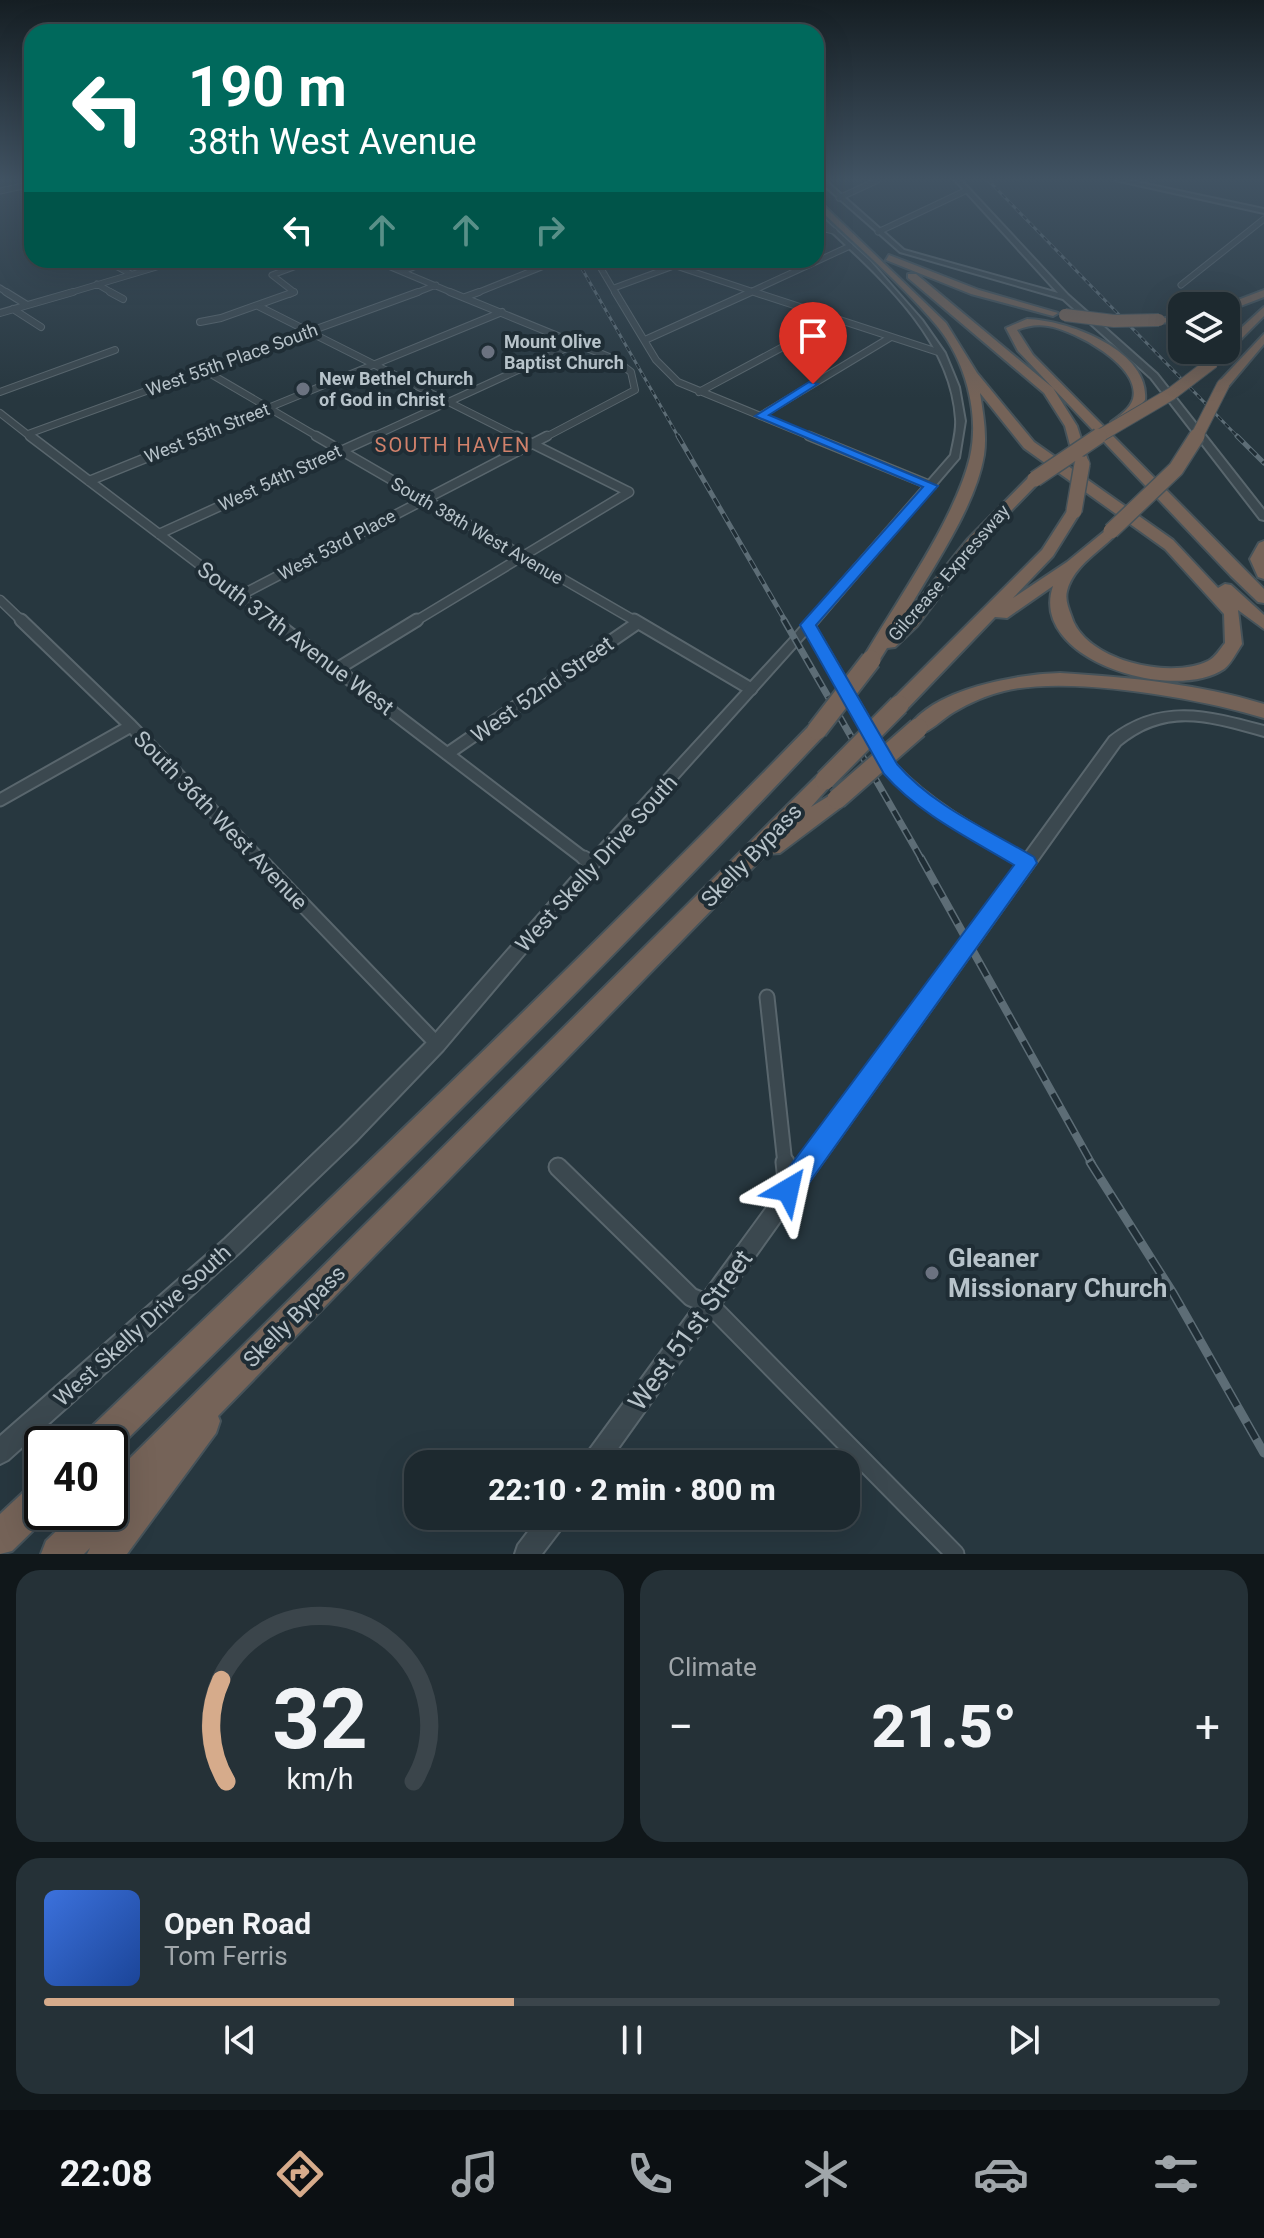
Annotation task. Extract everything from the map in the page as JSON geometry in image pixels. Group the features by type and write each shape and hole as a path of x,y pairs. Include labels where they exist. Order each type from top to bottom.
{"highway":[{"name":"Skelly Bypass","path":"117,1426 676,878 817,730 871,660 961,503 972,476 979,435 971,372 953,341 932,314 869,253"},
{"name":"Skelly Bypass","path":"128,1484 968,636 1048,553 1074,511 1082,464 1071,426 1056,400 1031,374 883,253"},
{"path":"889,258 988,296 1065,315 1114,321 1168,319"},
{"path":"1240,302 1264,293"},
{"name":"Gilcrease Expressway","path":"1240,334 1264,310"},
{"path":"959,314 1043,372"},
{"path":"1116,425 1138,403 1139,389 1118,359 1078,330 1042,321 1014,326 1010,331 1012,337 1043,372 1197,534 1264,598"},
{"path":"968,636 1073,565 1176,469 1190,450 1223,385 1264,337"},
{"name":"Gilcrease Expressway","path":"871,660 911,622 972,543 1035,479 1061,458 1179,388 1210,364"},
{"path":"971,372 1014,430 1029,445 1168,543 1264,624"},
{"path":"1073,565 1061,586 1058,609 1064,622 1083,643 1119,663 1161,674 1200,675 1221,670 1240,655 1243,645 1241,627 1168,543"},
{"path":"721,886 837,799 918,728 951,703 977,692 1040,678 1084,678 1218,699 1264,711"},
{"path":"105,1554 247,1363"},
{"path":"0,1539 24,1516"},
{"path":"59,1554 82,1530"}],"street":[{"name":"West Skelly Drive South","path":"0,1452 232,1246 437,1044 592,864 956,456 962,425 955,389 938,352 908,305 856,253"},
{"path":"907,253 1065,297"},
{"path":"1024,253 1065,297 1154,376 1264,517"},
{"path":"1181,285 1222,253"},
{"path":"119,268 131,274"},
{"path":"0,313 152,268"},
{"path":"200,322 294,292 291,287 272,277 290,268"},
{"path":"395,268 577,343"},
{"path":"403,271 411,268"},
{"path":"465,297 539,268"},
{"path":"601,268 668,375 699,392 932,486"},
{"path":"614,288 670,268"},
{"path":"682,268 938,352"},
{"path":"645,340 803,268"},
{"path":"97,284 123,299"},
{"name":"West 55th Place South","path":"28,434 436,285"},
{"path":"0,288 27,305"},
{"path":"258,306 451,400 629,492 337,669"},
{"path":"13,309 41,327"},
{"name":"West 55th Street","path":"89,481 502,312"},
{"path":"699,392 835,319"},
{"path":"760,416 891,337"},
{"name":"West 53rd Place","path":"241,595 635,390 634,379 624,365 577,343"},
{"name":"West 54th Street","path":"159,534 577,343"},
{"path":"0,392 115,350"},
{"name":"South 38th West Avenue","path":"204,370 751,689"},
{"name":"South 37th Avenue West","path":"0,413 592,864"},
{"path":"1250,500 1264,502"},
{"name":"South 36th West Avenue","path":"0,600 131,726 437,1044"},
{"name":"West 52nd Street","path":"447,754 636,624"},
{"path":"808,625 891,769 904,785 928,804 1027,863"},
{"name":"West 51st Street","path":"603,1450 1115,741 1128,728 1144,719 1169,715 1205,717 1264,731"},
{"path":"0,800 131,726"},
{"path":"767,997 788,1190"},
{"path":"558,1167 691,1297 710,1305 955,1554"},
{"path":"527,1554 545,1530"}],"railway":[{"path":"1059,253 1239,438"},
{"path":"582,268 679,438"},
{"path":"678,436 786,622"},
{"path":"1239,438 1264,463"},
{"path":"784,620 922,860"},
{"path":"921,858 1092,1164"},
{"path":"1090,1162 1173,1293 1264,1453"}],"place":[{"name":"Mount Olive Baptist Church","path":"488,352"},
{"name":"New Bethel Church of God in Christ","path":"303,389"},
{"name":"Gleaner Missionary Church","path":"932,1273"}],"district":[{"name":"SOUTH HAVEN","path":"453,445"}],"route":[{"path":"788,1190 1027,863 928,804 904,785 891,769 808,625 932,486 760,416 813,384"}]}
